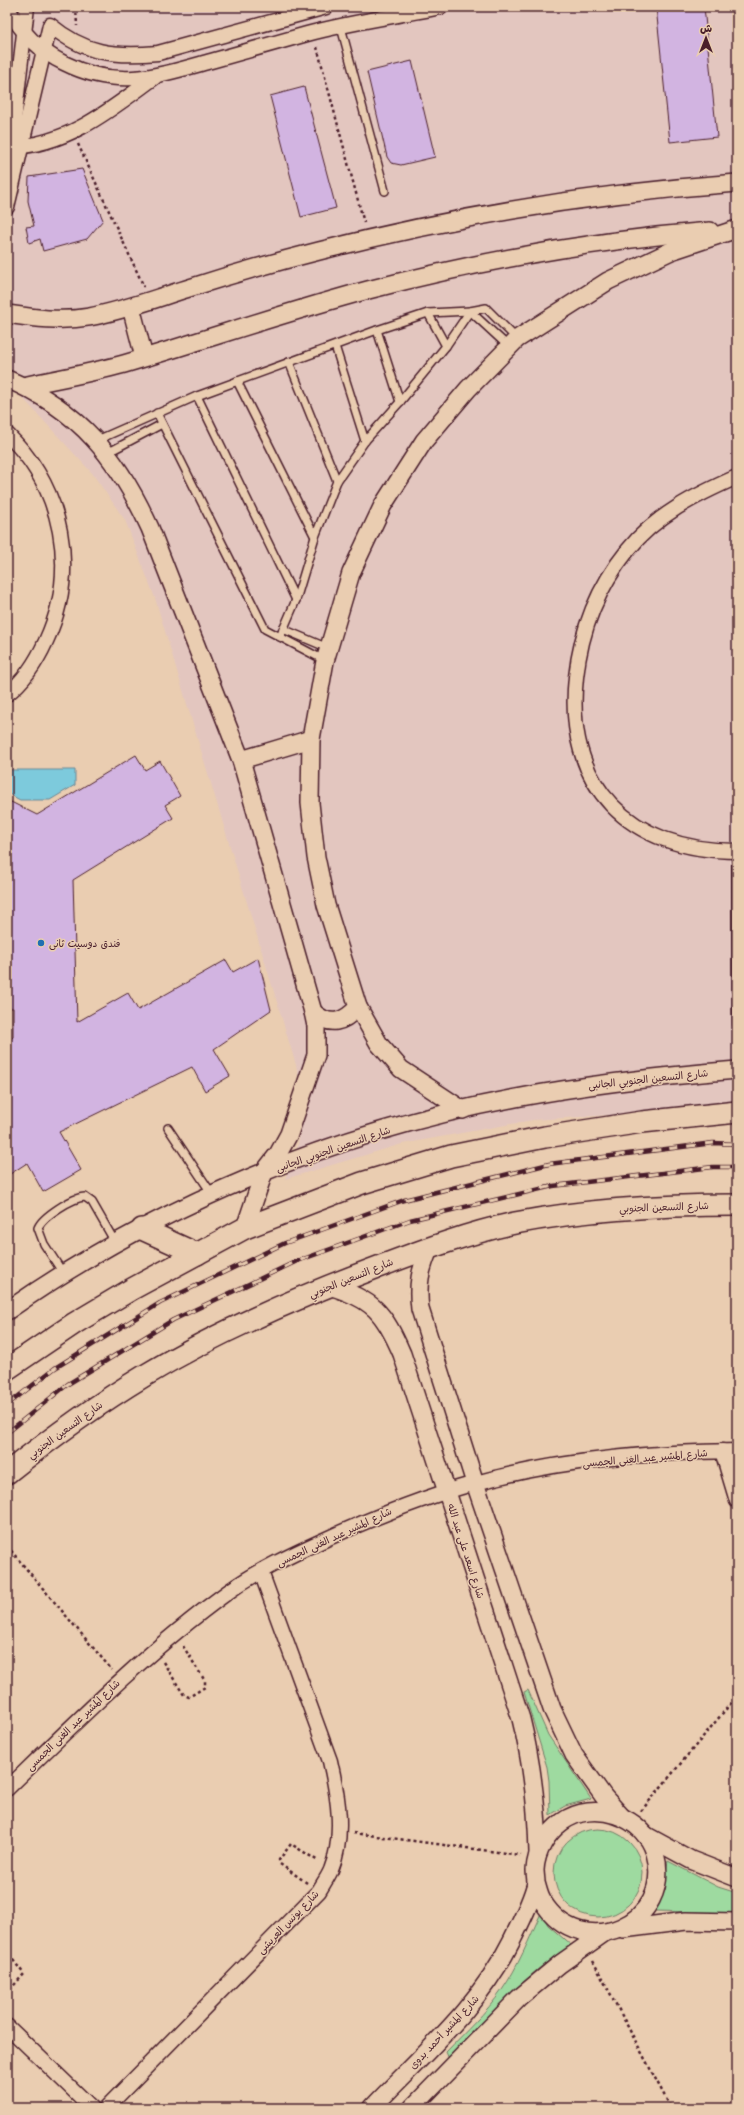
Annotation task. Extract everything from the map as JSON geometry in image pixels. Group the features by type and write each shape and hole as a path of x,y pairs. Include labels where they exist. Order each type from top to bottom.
{"main road":[{"path":"7,1369 75,1323 245,1228 362,1183 458,1155 559,1134 642,1122 737,1112"},
{"name":"شارع التسعين الجنوبي","path":"7,1473 54,1436 145,1376 236,1328 329,1286 430,1247 473,1233 515,1223 610,1209 671,1205 737,1205"},
{"path":"142,1229 197,1254"}],"street":[{"path":"7,7 22,30 32,41 55,59 80,71 116,79 157,75 313,33 441,7"},
{"path":"7,183 27,7"},
{"path":"7,207 50,25 63,36 92,50 106,54 136,55 158,53 326,7"},
{"path":"308,11 313,33"},
{"path":"7,148 46,143 73,132 93,121 157,75"},
{"path":"7,314 43,319 88,317 131,306 225,277 368,239 512,210 601,197 737,183"},
{"path":"463,1110 401,1069 379,1044 358,1007 326,905 316,857 310,802 311,739 327,654 351,573 383,505 424,441 468,389 513,343 608,280 672,251 737,229"},
{"path":"23,386 122,364 353,295 441,272 589,245 663,235 737,229"},
{"path":"131,306 144,357"},
{"path":"7,379 23,386 54,404 85,429 107,453 134,492 150,528 241,760 314,1012 316,1026 316,1055 289,1134 281,1149 264,1172 245,1228"},
{"path":"7,434 21,447 42,478 57,512 64,549 63,586 55,623 39,657 17,686 7,694"},
{"path":"737,477 695,496 676,507 642,534 616,565 605,583 587,621 578,656 573,699 576,735 582,757 594,782 616,809 644,830 661,838 698,848 737,851"},
{"path":"241,760 311,739"},
{"path":"314,1012 321,1019 332,1022 342,1021 351,1015 358,1007"},
{"name":"شارع التسعين الجنوبي الجانبى","path":"7,1311 62,1273 115,1242 212,1195 264,1172 365,1136 463,1110 565,1089 666,1076 737,1070"},
{"path":"430,1247 420,1270 418,1296 420,1309 475,1483 552,1709 574,1755 588,1777 626,1819 645,1835 691,1860 737,1878"},
{"name":"شارع اسعد على عبد الله","path":"329,1286 359,1297 372,1305 383,1316 393,1333 402,1354 521,1719 535,1792 537,1855"},
{"name":"شارع المشير عبد الغنى الجمسى","path":"7,1789 120,1679 229,1591 261,1572 350,1528 446,1491 535,1470 595,1461 656,1455 737,1451"},
{"path":"722,1452 737,1501"},
{"name":"شارع يونس العريشى","path":"106,2108 319,1891 331,1870 339,1832 339,1808 330,1761 261,1572"},
{"path":"626,1819 601,1811 581,1813 562,1821 547,1835 537,1855 535,1870 536,1883 542,1901 553,1916 568,1927 586,1933 686,1921 737,1922"},
{"path":"412,2108 519,1998 555,1968 585,1946 611,1931 634,1921 647,1907 655,1890 658,1871 654,1852 645,1835"},
{"name":"شارع المشير أحمد بدوى","path":"372,2108 478,1996 511,1942 536,1883"},
{"path":"7,2026 92,2108"}],"lane":[{"path":"341,27 385,190"},
{"path":"95,441 197,396 377,330 428,313 470,312 486,308 513,343"},
{"path":"470,312 513,343"},
{"path":"280,637 296,600 315,537 337,481 365,441 400,402 446,346 470,312"},
{"path":"428,313 446,346"},
{"path":"377,330 400,402"},
{"path":"335,346 365,441"},
{"path":"289,362 337,481"},
{"path":"237,382 315,537"},
{"path":"197,396 296,600"},
{"path":"157,413 265,629 280,637 327,654"},
{"path":"107,453 162,424"},
{"path":"283,629 327,654"},
{"path":"737,851 737,1024"},
{"path":"168,1128 212,1195"},
{"path":"62,1273 44,1244 38,1228 42,1221 76,1198 85,1197 92,1202 115,1242"}],"path":[{"path":"313,33 368,239"},
{"path":"73,132 150,300"},
{"path":"7,1546 120,1679"},
{"path":"155,1651 184,1695 189,1697 205,1687 205,1681 175,1634"},
{"path":"626,1819 737,1696"},
{"path":"339,1832 537,1855"},
{"path":"319,1891 280,1864 279,1860 291,1844 331,1870"},
{"path":"585,1946 671,2108"},
{"path":"7,1961 12,1960 24,1974 7,1993"}],"shaded area":[{"path":"7,7 737,7 737,1111 673,1111 533,1120 402,1144 285,1179 297,1149 302,1124 302,1095 296,1065 155,598 125,520 92,473 7,381"}],"green space":[{"path":"528,1690 548,1735 591,1799 565,1806 550,1815 547,1767 524,1692"},
{"path":"598,1829 615,1833 629,1842 638,1856 642,1873 638,1890 629,1904 615,1913 598,1917 581,1913 567,1904 558,1890 554,1873 558,1856 567,1842 581,1833"},
{"path":"668,1861 718,1887 737,1893 737,1913 656,1911 662,1894"},
{"path":"541,1913 548,1925 572,1946 539,1968 523,1982 449,2059 446,2052 489,2007 508,1981 523,1953"}],"water":[{"path":"7,770 75,770 75,785 50,800 20,800 7,793"}],"building":[{"path":"656,7 704,7 717,137 670,142"},
{"path":"412,61 435,157 401,165 391,163 387,157 367,72"},
{"path":"304,87 336,208 301,217 270,96"},
{"path":"82,169 103,220 87,239 43,251 40,239 29,243 26,227 34,226 28,201 29,177"},
{"path":"136,755 145,770 160,761 180,796 165,805 173,818 73,880 77,1022 128,993 138,1010 226,960 233,972 258,958 271,1010 214,1049 230,1076 205,1091 192,1067 59,1132 81,1170 43,1192 27,1163 7,1176 7,1041 13,1037 13,1008 7,1008 7,800 37,815"}],"railway":[{"path":"7,1405 55,1368 160,1303 285,1243 404,1200 549,1164 713,1143 737,1144"},
{"path":"7,1433 68,1384 173,1320 295,1262 410,1220 553,1186 713,1167 737,1167"}],"place":[{"name":"فندق دوسيت ثانى","path":"41,943"}]}
